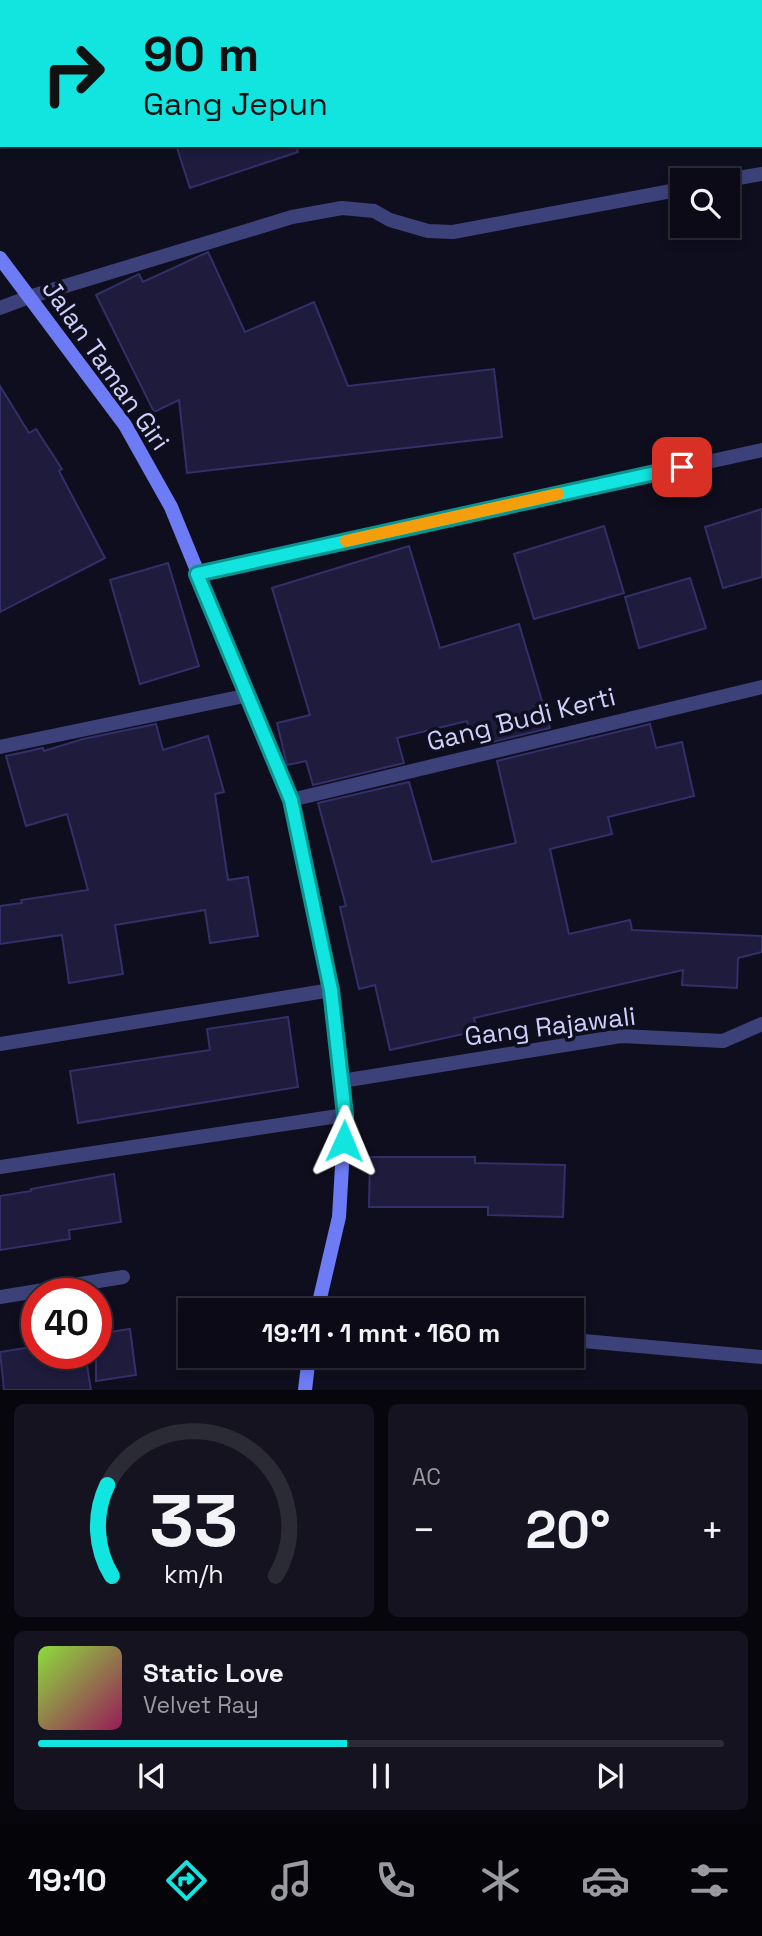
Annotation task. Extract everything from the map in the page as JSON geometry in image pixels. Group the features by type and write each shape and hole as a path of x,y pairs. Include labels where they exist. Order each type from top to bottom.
{"street":[{"path":"740,178 762,174"},
{"path":"0,308 292,217 341,208 374,211 428,231 453,232 670,191"},
{"name":"Jalan Taman Giri","path":"0,258 125,425 171,507 291,800 331,990 345,1115 339,1217 320,1298"},
{"path":"197,574 762,450"},
{"name":"Gang Budi Kerti","path":"291,800 762,687"},
{"path":"0,747 249,695"},
{"path":"0,1044 331,990"},
{"name":"Gang Rajawali","path":"342,1081 621,1036 723,1041 762,1024"},
{"path":"0,1167 345,1115"},
{"path":"0,1297 123,1277"},
{"path":"584,1341 762,1357"},
{"path":"305,1390 308,1368"}],"building":[{"path":"177,147 297,147 298,152 190,188"},
{"path":"208,252 245,332 314,302 348,386 494,369 502,437 187,473 179,400 154,412 96,295 139,274 143,282"},
{"path":"0,386 29,433 36,429 62,469 59,471 105,558 0,612"},
{"path":"762,509 762,577 723,588 705,527"},
{"path":"604,526 624,593 534,619 514,554"},
{"path":"409,546 440,648 519,624 550,728 492,742 491,734 472,740 467,721 397,738 404,763 313,785 306,761 287,765 277,723 310,715 272,588"},
{"path":"168,563 199,666 140,684 110,580"},
{"path":"690,578 706,628 639,648 625,597"},
{"path":"156,724 163,750 208,736 224,792 215,794 228,880 248,877 258,936 210,943 205,910 115,925 123,974 69,983 62,935 0,944 0,906 22,903 21,900 88,890 67,814 26,826 6,756 43,748 44,751 83,739"},
{"path":"650,724 656,748 682,742 694,796 608,817 612,834 550,849 569,934 630,920 632,930 762,936 762,952 738,958 737,988 682,985 683,970 474,1018 477,1031 390,1050 375,985 359,989 340,907 346,906 318,803 409,782 432,862 516,843 497,761"},
{"path":"288,1017 298,1087 78,1123 70,1071 210,1050 207,1029"},
{"path":"370,1157 475,1157 475,1163 565,1165 563,1217 488,1215 488,1207 369,1207"},
{"path":"114,1174 121,1222 69,1230 70,1239 0,1250 0,1196"},
{"path":"130,1329 136,1375 96,1381 96,1369 112,1369 112,1332"},
{"path":"21,1349 21,1369 88,1369 91,1390 4,1390 0,1352"}],"slow traffic":[{"path":"346,541 558,494"}],"route":[{"path":"344,1141 345,1115 331,990 291,800 197,574 682,467"}]}
